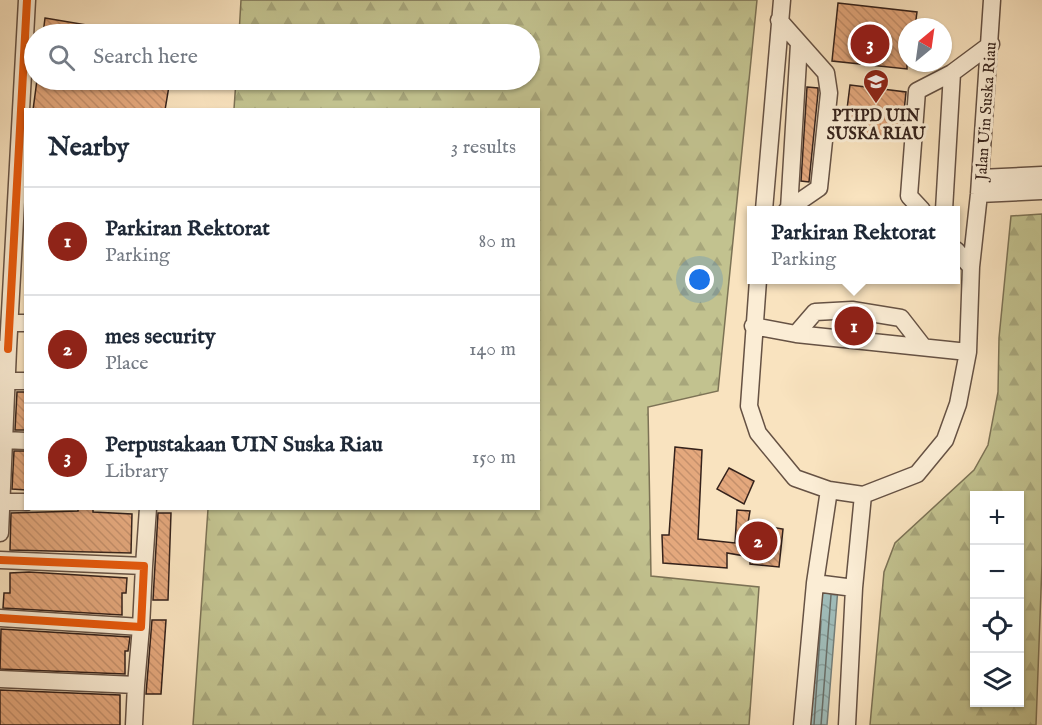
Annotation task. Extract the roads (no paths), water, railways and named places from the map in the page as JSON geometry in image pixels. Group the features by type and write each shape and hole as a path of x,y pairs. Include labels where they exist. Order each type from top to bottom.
{"street":[{"path":"26,24 27,0"},
{"path":"764,206 782,0"},
{"name":"Jalan Uin Suska Riau","path":"757,284 749,406 758,433 795,477 829,490 863,495 917,474 932,459 945,440 958,404 968,352 971,267 980,186 991,44 992,0"},
{"path":"779,20 826,73 829,93 819,188 794,206"},
{"path":"788,206 799,44"},
{"path":"918,206 909,196 918,91 952,73 991,44"},
{"path":"944,206 952,73"},
{"path":"24,108 25,90"},
{"path":"0,533 3,417 7,381 4,349 18,323 7,257 22,182 24,109"},
{"path":"980,186 1042,175"},
{"path":"980,186 1042,191"},
{"path":"960,255 971,267"},
{"path":"796,334 815,312 852,309 901,318 922,345"},
{"path":"753,326 796,334 922,345 968,352"},
{"path":"7,381 24,381"},
{"path":"4,440 24,441"},
{"path":"802,725 819,584 822,532 829,490"},
{"path":"847,725 850,587 859,540 863,495"},
{"path":"2,502 24,502"},
{"path":"134,725 148,510"},
{"path":"0,560 144,566"},
{"path":"819,584 850,587"},
{"path":"0,618 141,627"},
{"path":"0,680 136,686"}],"water":[{"path":"818,585 838,588 827,725 808,725"}],"place":[{"name":"Perpustakaan UIN Suska Riau","path":"870,44"},
{"name":"PTIPD UIN SUSKA RIAU","path":"876,105"},
{"name":"Parkiran Rektorat","path":"854,326"},
{"name":"mes security","path":"758,541"}]}
